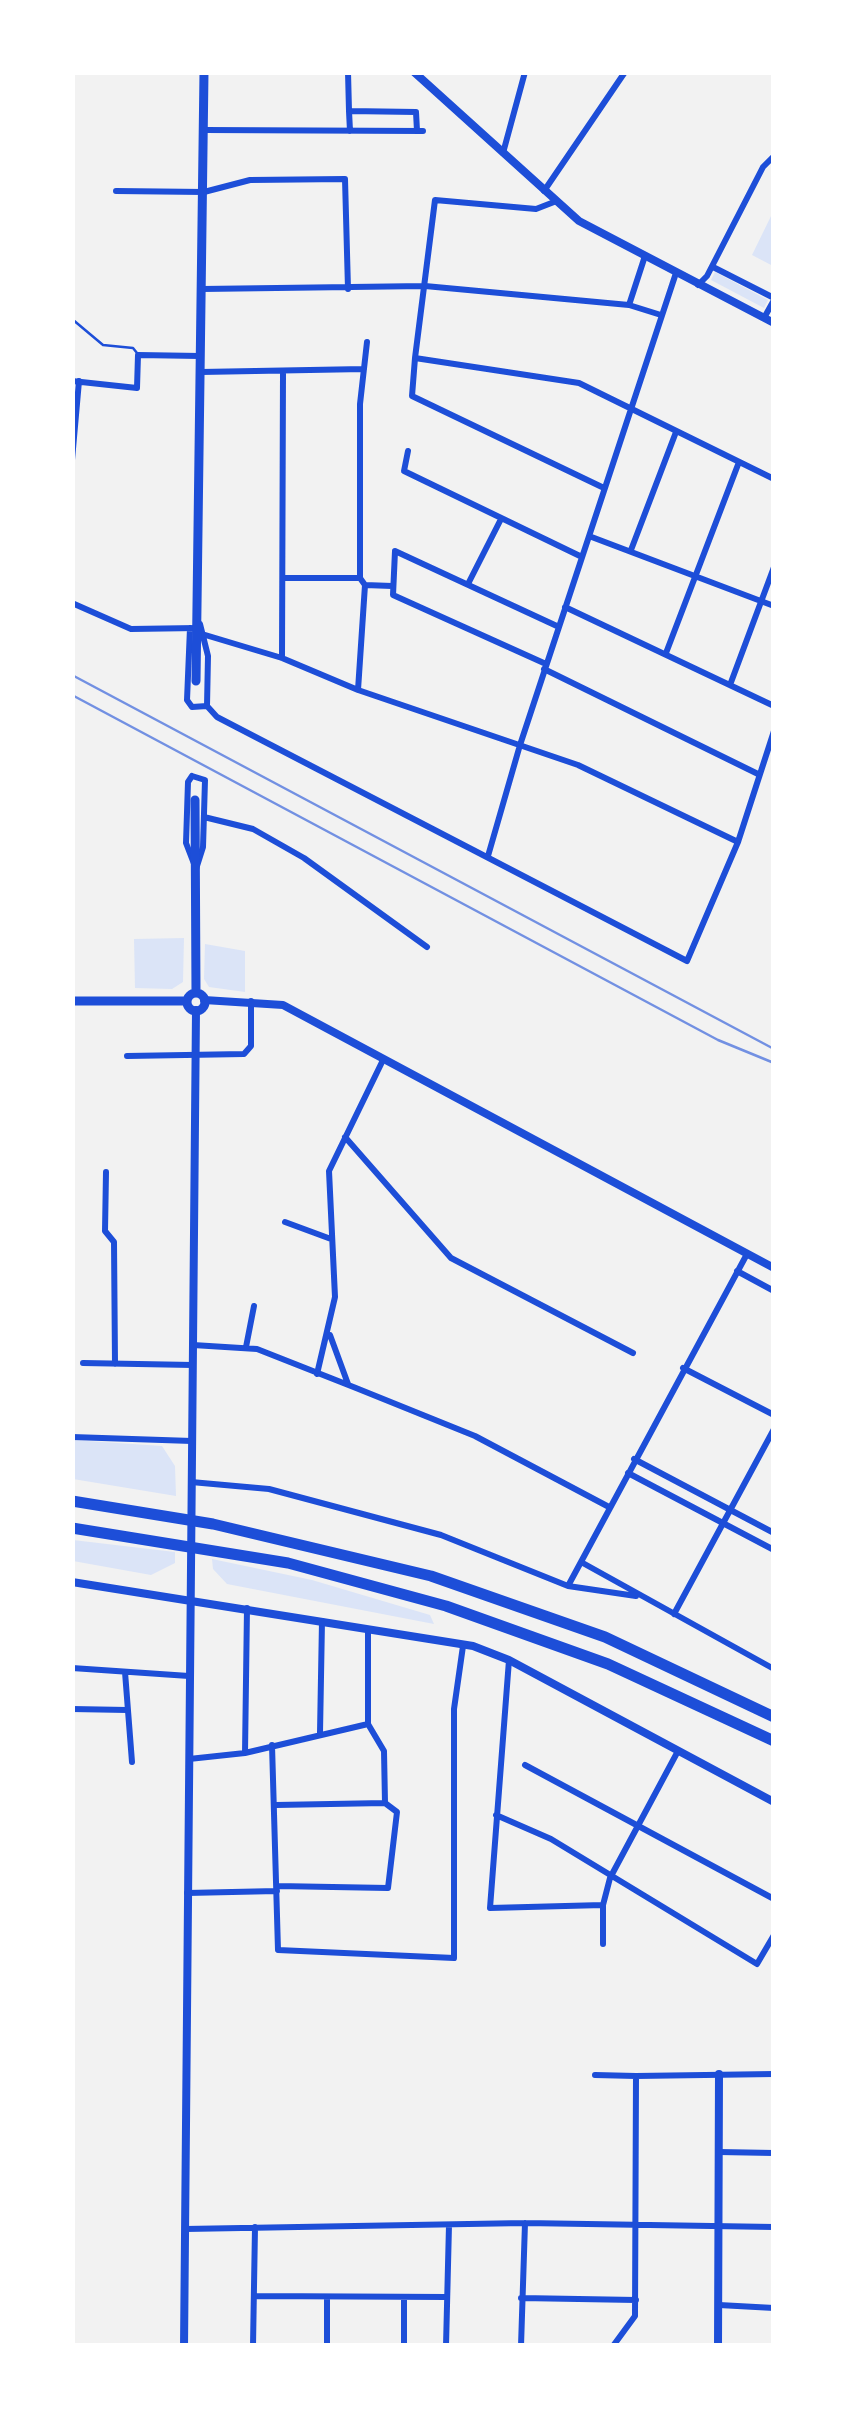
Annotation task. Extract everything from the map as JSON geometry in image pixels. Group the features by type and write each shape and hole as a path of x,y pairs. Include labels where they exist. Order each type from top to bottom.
{"highway":[{"path":"72,1501 172,1516 367,1557 605,1637 774,1717"},
{"path":"72,1528 305,1568 530,1633 689,1699 774,1742"}],"main road":[{"path":"196,681 204,72"},
{"path":"187,1001 196,1010 200,997 196,800"},
{"path":"72,1001 187,1001 200,997"}],"street":[{"path":"348,72 350,131"},
{"path":"414,72 554,202 644,259 774,323"},
{"path":"502,154 525,72"},
{"path":"543,192 625,72"},
{"path":"204,130 420,131 416,112 349,111"},
{"path":"698,284 712,266 772,156"},
{"path":"116,191 204,192 250,180 346,179 348,288"},
{"path":"554,202 536,209 435,200 412,396 604,488"},
{"path":"630,305 644,259"},
{"path":"712,266 774,299 764,318"},
{"path":"488,856 545,667 676,274"},
{"path":"202,290 425,286 630,305 661,315"},
{"path":"358,690 363,582 360,404 367,342"},
{"path":"72,460 76,381 137,388 138,355 201,356"},
{"path":"415,358 579,382 774,479"},
{"path":"201,372 364,369"},
{"path":"282,658 283,372"},
{"path":"631,550 676,432"},
{"path":"408,451 404,471 582,557"},
{"path":"666,652 739,462"},
{"path":"468,584 501,519"},
{"path":"589,536 774,606"},
{"path":"558,627 395,551 394,595 758,774"},
{"path":"730,684 774,567"},
{"path":"285,578 392,586"},
{"path":"72,603 130,630 196,630 578,764 738,842"},
{"path":"565,608 666,652 774,706"},
{"path":"196,630 187,700 192,707 207,706"},
{"path":"196,630 208,656 207,706 217,716 687,961 738,842 774,731"},
{"path":"192,776 205,780 203,846 196,869 186,844 188,782 192,776"},
{"path":"204,818 253,829 304,858 427,948"},
{"path":"200,997 283,1006 774,1268"},
{"path":"127,1056 249,1051 252,1001"},
{"path":"184,2346 196,1010"},
{"path":"317,1374 335,1296 329,1171 383,1060"},
{"path":"345,1137 451,1258 633,1353"},
{"path":"106,1172 105,1231 114,1242 116,1364"},
{"path":"285,1222 331,1239"},
{"path":"568,1586 746,1254"},
{"path":"737,1271 774,1291"},
{"path":"246,1347 254,1306"},
{"path":"329,1332 348,1385"},
{"path":"193,1346 246,1347 348,1385 475,1436 609,1508"},
{"path":"83,1363 193,1365"},
{"path":"684,1368 774,1415"},
{"path":"674,1614 774,1428"},
{"path":"72,1437 192,1442"},
{"path":"634,1458 774,1533"},
{"path":"628,1473 774,1550"},
{"path":"192,1482 269,1488 441,1535 568,1586 644,1597"},
{"path":"581,1562 774,1669"},
{"path":"72,1582 463,1646 509,1660 774,1802"},
{"path":"245,1752 247,1608"},
{"path":"320,1733 322,1621"},
{"path":"368,1630 368,1724 384,1751 385,1804"},
{"path":"272,1745 278,1950 454,1958 454,1710 463,1646"},
{"path":"509,1660 490,1908 602,1905"},
{"path":"72,1668 189,1676"},
{"path":"124,1672 132,1762"},
{"path":"72,1709 126,1710"},
{"path":"188,1759 245,1752 368,1724"},
{"path":"604,1944 602,1905 610,1878 678,1751"},
{"path":"524,1764 774,1898"},
{"path":"187,1893 388,1888 397,1812 385,1804 276,1805"},
{"path":"496,1815 551,1840 757,1964 774,1935"},
{"path":"718,2346 719,2074"},
{"path":"595,2075 774,2074"},
{"path":"613,2346 633,2320 636,2300 636,2076"},
{"path":"719,2152 774,2153"},
{"path":"185,2229 525,2223 774,2227"},
{"path":"522,2346 525,2223"},
{"path":"446,2346 449,2225"},
{"path":"254,2346 255,2227"},
{"path":"254,2296 446,2297"},
{"path":"327,2297 327,2346"},
{"path":"521,2298 636,2300"},
{"path":"404,2299 404,2346"},
{"path":"719,2305 774,2308"}],"lane":[{"path":"72,319 103,344 133,348 138,355"}],"shaded area":[{"path":"773,212 773,266 752,255"},
{"path":"715,272 768,300 764,308 711,280"},
{"path":"184,938 183,982 172,989 135,988 134,939"},
{"path":"205,944 245,951 245,992 209,987 204,979"},
{"path":"73,1440 162,1446 175,1466 176,1496 73,1479"},
{"path":"73,1540 175,1552 175,1563 151,1575 73,1561"},
{"path":"212,1559 312,1580 430,1615 434,1624 227,1584 213,1569"}],"railway":[{"path":"72,675 774,1049"},
{"path":"72,695 718,1040 774,1063"}]}
